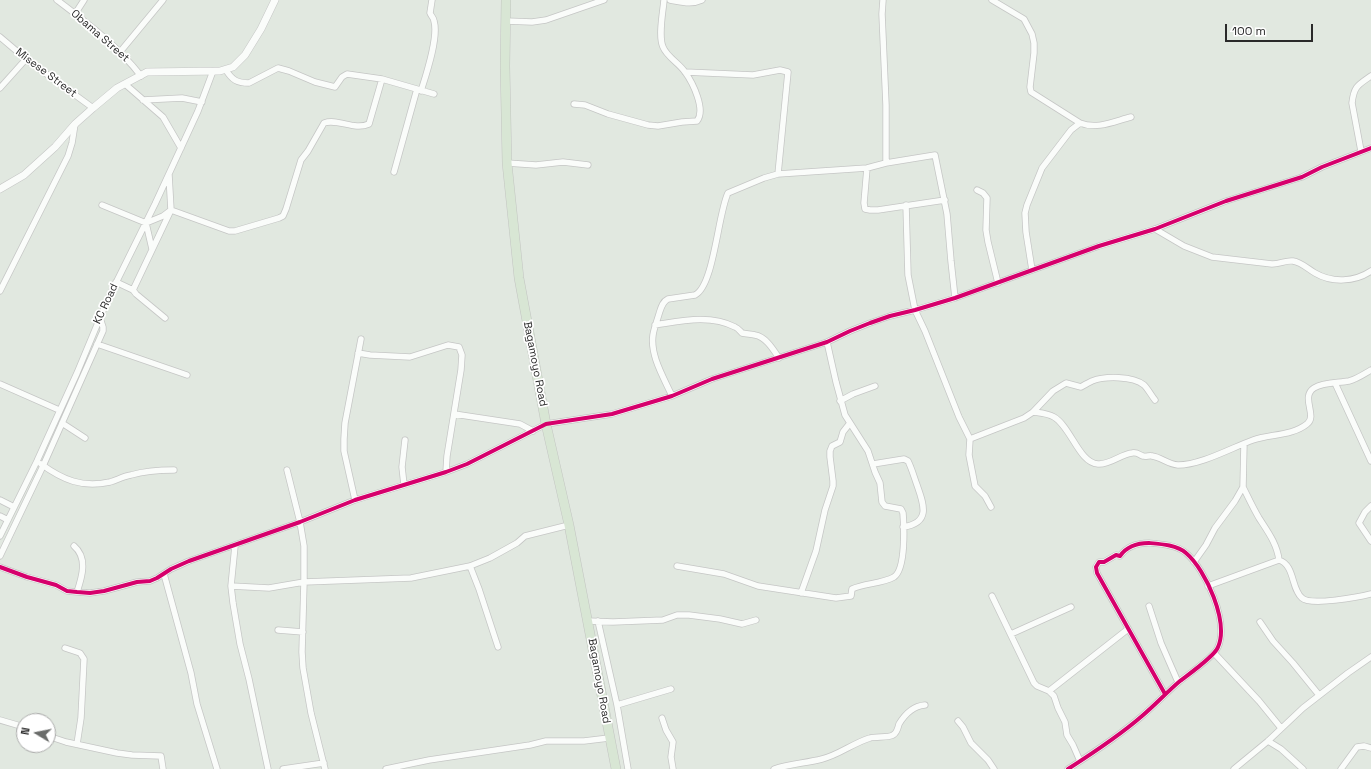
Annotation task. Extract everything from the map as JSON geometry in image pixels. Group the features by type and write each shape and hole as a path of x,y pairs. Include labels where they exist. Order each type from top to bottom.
{"highway":[{"name":"Bagamoyo Road","path":"506,0 505,66 507,163 519,278 546,424 588,621 616,769"}],"street":[{"name":"Obama Street","path":"57,0 120,52 141,76"},
{"path":"74,14 84,0"},
{"path":"120,52 163,0"},
{"path":"0,189 29,170 92,108 117,88 147,72 213,71 226,70 233,67 246,55 275,0"},
{"path":"394,172 428,65 434,37 435,24 430,13 432,0"},
{"path":"506,21 526,22 546,20 604,0"},
{"path":"574,104 585,105 608,114 648,125 658,126 682,122 697,122 699,119 700,105 697,94 685,72 667,53 661,42 664,0"},
{"path":"670,0 690,4 702,0"},
{"path":"883,0 886,163"},
{"path":"992,0 1024,19 1032,34 1034,43 1030,87 1031,92 1085,125 1097,126 1131,117"},
{"name":"Misese Street","path":"0,37 26,59 92,108"},
{"path":"0,88 26,59"},
{"path":"226,70 233,80 244,83 249,83 278,68 315,82 335,87 342,77 347,74 382,79 434,94"},
{"path":"685,72 753,75 780,70 788,72 778,174"},
{"name":"KC Road","path":"0,536 37,461 116,282 146,223 181,148 202,102 213,71"},
{"path":"1361,151 1352,103 1355,88 1360,82 1371,76"},
{"path":"171,210 229,231 234,231 279,218 286,209 300,160 308,151 324,123 330,122 354,126 369,124 382,79"},
{"path":"125,84 165,120 181,148"},
{"path":"143,100 182,98 202,102"},
{"path":"1032,270 1025,213 1027,205 1042,168 1071,130 1080,123"},
{"path":"0,291 68,156 75,124"},
{"path":"0,567 27,577 56,585 67,591 77,592 90,593 104,591 150,580 189,561 235,546 355,500 467,464 546,424 612,414 672,396 712,379 827,342 850,330 890,316 956,298 998,284 1099,246 1155,229 1226,201 1302,177 1322,167 1371,148"},
{"path":"672,396 654,352 653,335 662,304 672,298 695,295 702,290 708,275 728,192 764,178 778,174 867,168 886,163 935,155 945,200 956,298"},
{"path":"507,163 536,165 563,162 588,165"},
{"path":"867,168 864,203 865,208 870,210 878,210 945,200"},
{"path":"133,290 171,210 169,174"},
{"path":"977,190 983,193 986,198 986,230 998,284"},
{"path":"102,205 146,223 163,216 171,210"},
{"path":"906,205 908,275 915,310 925,331 959,417 970,439 969,455 975,486 985,496 991,507"},
{"path":"146,223 152,249"},
{"path":"1155,229 1184,246 1212,257 1277,264 1287,261 1294,261 1323,277 1342,280 1360,277 1371,271"},
{"path":"116,282 133,290 147,304 165,318"},
{"path":"0,554 43,466 97,344 104,327 100,318"},
{"path":"655,325 704,319 717,321 736,327 742,333 757,335 768,342 779,358"},
{"path":"355,500 344,451 344,439 345,424 361,339"},
{"path":"677,566 724,574 758,586 836,598 851,596 852,590 856,587 870,585 894,577 898,573 901,568 903,513 901,510 883,504 880,482 868,451 850,423 840,401 827,342"},
{"path":"97,344 187,376"},
{"path":"358,353 410,357 448,345 459,347 462,355 461,370 447,456 446,472"},
{"path":"1033,412 1047,414 1061,422 1083,455 1091,462 1098,464 1106,463 1132,453 1138,453 1143,456 1152,455 1166,462 1178,465 1187,464 1217,455 1254,440 1288,432 1306,425 1310,421 1308,398 1310,391 1317,386 1350,381 1371,370"},
{"path":"970,439 1024,418 1033,412 1053,391 1066,383 1081,388 1092,381 1106,378 1119,378 1138,382 1143,385 1155,400"},
{"path":"1335,383 1371,461"},
{"path":"0,384 59,410"},
{"path":"840,401 853,394 876,386"},
{"path":"454,414 520,424 533,430"},
{"path":"62,423 85,438"},
{"path":"801,592 816,551 825,510 833,486 834,481 830,451 832,446 840,442 843,432 850,423"},
{"path":"404,485 402,467 405,440"},
{"path":"1244,444 1243,487 1258,517 1272,538 1278,552 1279,560"},
{"path":"873,464 904,459 908,461 924,506 919,521 912,526 903,527"},
{"path":"37,461 64,479 79,483 95,484 111,482 129,475 148,471 174,470"},
{"path":"283,769 324,766 310,707 303,668 304,546 300,522 287,470"},
{"path":"1194,562 1199,558 1215,528 1235,501 1243,487"},
{"path":"0,500 14,507"},
{"path":"1371,506 1365,512 1359,523 1371,541"},
{"path":"0,516 8,520"},
{"path":"231,586 269,588 304,582 411,578 470,566 490,558 525,536 568,525"},
{"path":"1068,769 1142,716 1178,682 1215,654 1219,647 1221,637 1220,622 1208,586 1194,562 1186,553 1172,546 1138,543 1123,552 1120,556 1116,555 1104,562 1099,562 1096,567 1097,573 1165,694"},
{"path":"74,546 83,557 83,565 77,592"},
{"path":"235,546 231,586 233,603 240,644 255,702 268,769"},
{"path":"1208,586 1279,560 1284,562 1288,567 1299,596 1308,602 1371,594"},
{"path":"470,566 498,647"},
{"path":"164,574 191,673 197,704 217,769"},
{"path":"992,596 1034,683 1054,696 1065,722 1067,735 1080,761"},
{"path":"1149,606 1161,643 1178,682"},
{"path":"1011,634 1071,607"},
{"path":"588,621 613,622 663,620 677,615 720,619 742,624 756,620"},
{"path":"598,621 617,704 628,769"},
{"path":"1260,622 1273,641 1319,695"},
{"path":"1049,692 1128,629"},
{"path":"278,630 303,632"},
{"path":"66,648 80,653 84,659 81,718 77,744"},
{"path":"1215,654 1259,701 1281,728"},
{"path":"1234,769 1268,741 1319,695 1371,657"},
{"path":"617,704 672,689"},
{"path":"774,769 802,762 823,759 864,740 880,736 892,736 895,734 903,718 909,712 915,708 925,705"},
{"path":"662,718 666,730 673,742 671,757 673,769"},
{"path":"0,720 16,725"},
{"path":"958,721 963,727 970,743 988,760 994,769"},
{"path":"386,769 429,760 530,745 546,741 584,741 609,738"},
{"path":"56,739 132,756 161,756 163,769"},
{"path":"1268,741 1281,749 1303,769"},
{"path":"1341,769 1357,748 1364,746 1371,748"}],"cycle path":[{"path":"0,567 27,577 56,585 67,591 77,592 90,593 104,591 137,582 150,581 189,561 300,522 355,500 467,464 546,424 612,414 672,396 712,379 827,342 850,331 890,316 955,298 1099,246 1155,229 1226,201 1302,177 1322,167 1371,148"},
{"path":"1068,769 1106,744 1147,712 1180,681 1207,660 1218,647 1221,636 1218,611 1208,584 1194,561 1178,548 1164,544 1140,544 1129,547 1120,556 1116,555 1104,562 1099,562 1096,567 1097,573 1165,694"}]}
